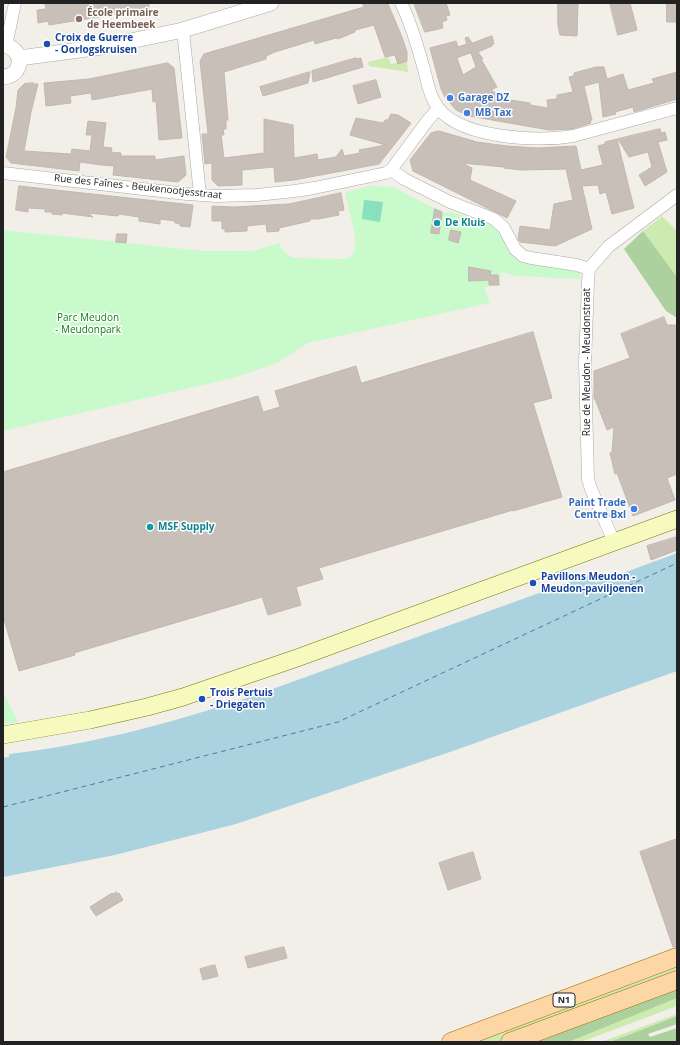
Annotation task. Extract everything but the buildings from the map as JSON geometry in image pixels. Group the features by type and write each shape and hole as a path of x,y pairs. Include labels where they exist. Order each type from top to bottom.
{"main road":[{"path":"3,735 90,720 184,697 296,658 677,519"},
{"name":"N1","path":"451,1042 677,957"},
{"name":"N1","path":"510,1042 677,980"}],"street":[{"path":"3,77 10,75 17,70 19,62 19,58 13,49 5,46 15,3"},
{"path":"19,58 102,47 183,30 271,3"},
{"path":"401,3 413,32 431,96 438,109 457,123 479,131 504,136 545,139 574,136 677,108"},
{"path":"183,30 200,195"},
{"path":"438,109 428,120 391,170 404,179 450,202 494,219 504,228 515,249 523,256 576,265 589,269 609,246 677,195"},
{"name":"Rue des Faînes - Beukenootjesstraat","path":"3,173 200,195 242,196 295,191 381,175 391,170"},
{"name":"Rue de Meudon - Meudonstraat","path":"589,269 585,364 588,478 591,489 614,542"}],"green space":[{"path":"388,57 391,64 407,61 408,72 369,66 368,62"},
{"name":"Parc Meudon - Meudonpark","path":"370,186 393,187 443,213 451,212 487,222 494,226 511,247 579,271 581,279 517,276 501,272 500,285 484,287 490,303 308,343 277,363 237,377 3,431 3,230 204,251 252,251 279,243 285,252 295,258 347,259 355,251 355,236 345,192"},
{"path":"364,200 383,202 380,222 362,219"},
{"path":"662,216 677,231 677,277 643,231"},
{"path":"643,231 677,277 677,318 666,311 624,249"},
{"path":"3,692 18,722 3,724"},
{"path":"677,962 677,975 499,1042 465,1042"},
{"path":"677,987 677,1006 581,1042 531,1042"},
{"path":"677,989 677,998 568,1042 537,1042"},
{"path":"677,1014 677,1016 610,1042 601,1042"},
{"path":"677,1016 677,1024 648,1034 650,1037 677,1028 677,1042 610,1042"}],"water":[{"path":"677,553 677,671 450,752 236,824 115,855 3,877 3,758 9,757 9,754 72,745 162,724 192,715 253,696 592,574 596,582"}],"pier":[{"path":"677,551 677,553 596,583 592,572 597,580"}],"ferry route":[{"path":"3,807 338,722 677,563"}],"place":[{"name":"École primaire de Heembeek","path":"79,19"},
{"name":"Croix de Guerre - Oorlogskruisen","path":"47,44"},
{"name":"Garage DZ","path":"450,98"},
{"name":"MB Tax","path":"467,113"},
{"name":"De Kluis","path":"437,223"},
{"name":"Paint Trade Centre Bxl","path":"634,509"},
{"name":"MSF Supply","path":"150,527"},
{"name":"Pavillons Meudon - Meudon-paviljoenen","path":"533,583"},
{"name":"Trois Pertuis - Driegaten","path":"202,699"}]}
